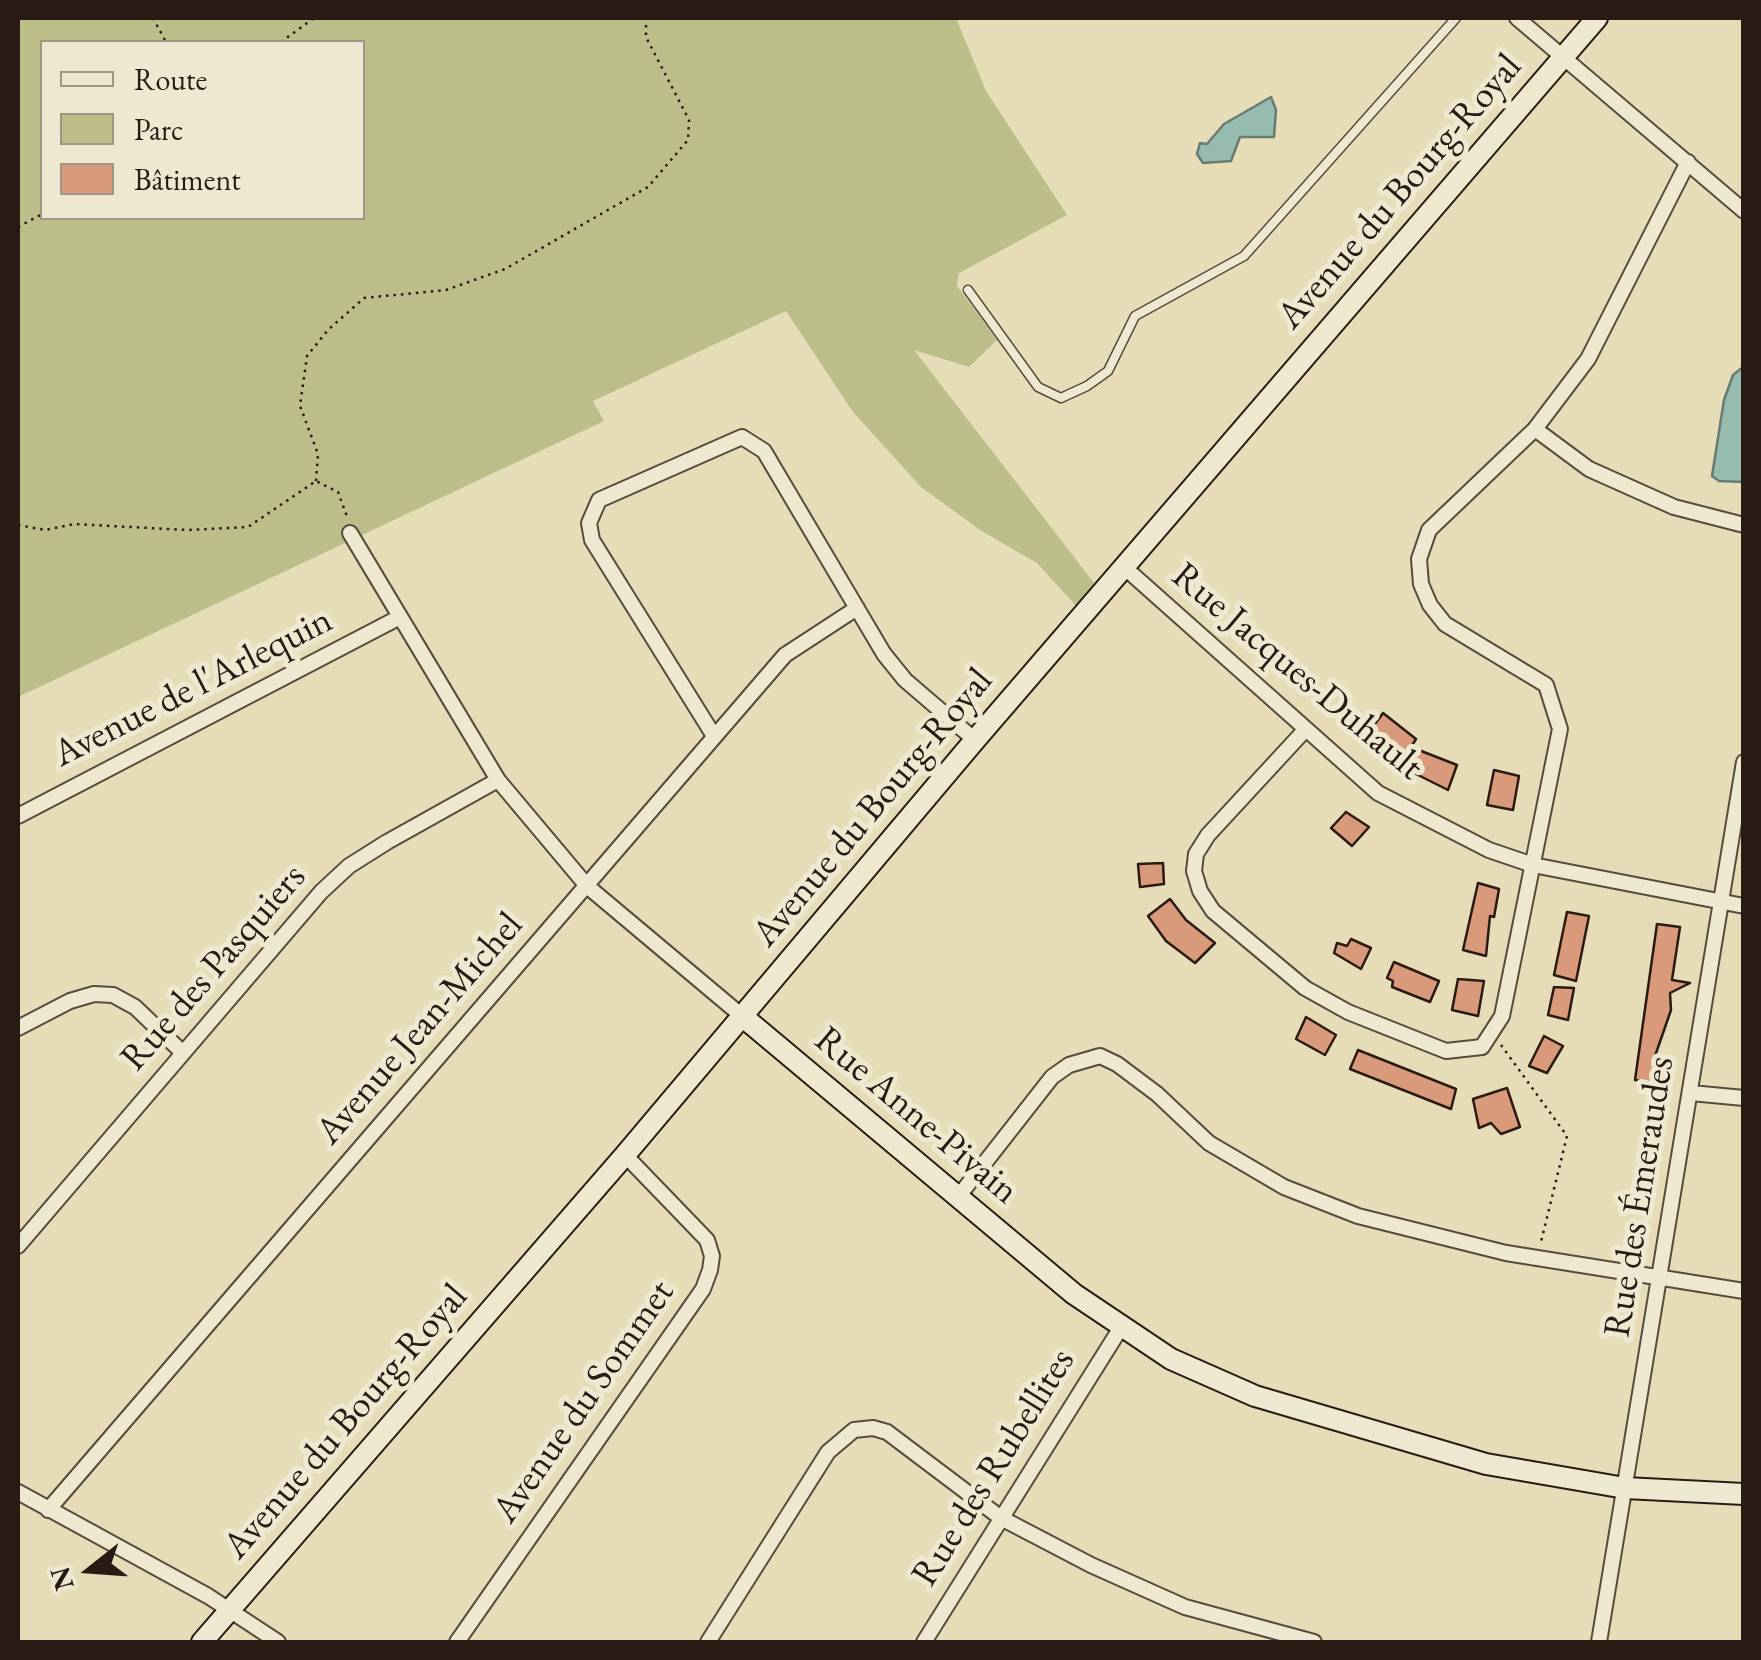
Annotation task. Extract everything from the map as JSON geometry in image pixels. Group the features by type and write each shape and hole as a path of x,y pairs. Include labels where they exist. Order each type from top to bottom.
{"street":[{"path":"1517,18 1564,54 1744,211"},
{"name":"Avenue du Bourg-Royal","path":"202,1642 625,1155 975,740 1597,18"},
{"path":"1306,730 1202,845 1194,871 1200,892 1213,911 1305,988 1348,1012 1446,1051 1482,1047 1502,1016 1560,729 1546,685 1530,671 1446,624 1430,606 1421,584 1419,560 1429,530 1536,429 1602,334 1688,162"},
{"path":"1536,429 1589,469 1674,506 1744,525"},
{"path":"714,736 592,540 589,522 600,500 742,436 756,442 905,680 975,740"},
{"name":"Rue Anne-Pivain","path":"350,533 498,780 587,886 1120,1329 1170,1359 1255,1396 1486,1464 1625,1488 1744,1494"},
{"name":"Rue Jacques-Duhault","path":"1124,567 1378,793 1488,850 1533,865 1744,906"},
{"name":"Avenue Jean-Michel","path":"48,1510 785,655 857,608"},
{"name":"Avenue de l'Arlequin","path":"18,816 398,618"},
{"name":"Rue des Émeraudes","path":"1599,1642 1744,762"},
{"name":"Rue des Pasquiers","path":"18,1246 321,892 349,866 498,780"},
{"path":"18,1028 70,1001 94,994 113,995 134,1007 182,1052"},
{"path":"958,1197 1052,1077 1068,1065 1100,1056 1157,1094 1209,1142 1284,1187 1358,1216 1536,1258 1744,1291"},
{"path":"1691,1093 1744,1098"},
{"name":"Avenue du Sommet","path":"457,1642 703,1289 710,1270 712,1256 707,1240 625,1155"},
{"name":"Rue des Rubellites","path":"924,1642 1120,1329"},
{"path":"708,1642 828,1452 854,1430 887,1432 1000,1518 1185,1607 1314,1642"},
{"path":"18,1492 278,1642"}],"lane":[{"path":"968,290 1038,386 1061,398 1087,386 1108,371 1135,316 1244,256 1456,18"}],"path":[{"path":"153,18 165,40"},
{"path":"284,40 314,18"},
{"path":"316,481 318,454 300,406 307,356 328,330 364,298 446,290 504,269 648,187 688,140 689,120 646,37 646,18"},
{"path":"18,227 40,215"},
{"path":"18,524 45,530 74,524 187,530 248,527 316,481"},
{"path":"316,481 338,492 350,533"},
{"path":"1493,1035 1567,1136 1536,1258"}],"green space":[{"path":"18,18 956,18 986,91 1067,215 959,273 957,286 997,340 969,367 914,350 1098,588 1077,607 1037,563 980,530 921,487 853,412 786,311 593,401 604,421 18,697"}],"water":[{"path":"1271,97 1276,110 1274,137 1240,137 1231,161 1203,163 1197,154 1200,143 1207,144 1224,124"},
{"path":"1743,367 1743,482 1719,481 1712,476 1724,400 1733,375"}],"building":[{"path":"1383,713 1416,739 1411,747 1457,765 1448,790 1404,768 1367,735"},
{"path":"1494,770 1519,776 1513,810 1487,805"},
{"path":"1346,812 1369,827 1352,846 1331,828"},
{"path":"1163,863 1164,884 1140,887 1138,864"},
{"path":"1478,883 1499,889 1494,917 1490,916 1486,956 1463,950"},
{"path":"1170,899 1186,920 1215,943 1195,963 1166,941 1148,916"},
{"path":"1567,912 1589,916 1576,981 1554,975"},
{"path":"1657,924 1680,927 1672,980 1690,983 1670,993 1671,1010 1654,1059 1662,1060 1656,1083 1635,1080"},
{"path":"1351,939 1371,948 1361,969 1334,953 1337,943 1347,946"},
{"path":"1394,962 1439,981 1430,1002 1392,987 1393,981 1387,978"},
{"path":"1458,979 1484,981 1478,1016 1452,1010"},
{"path":"1554,987 1574,988 1568,1020 1548,1015"},
{"path":"1306,1017 1336,1035 1325,1055 1296,1039"},
{"path":"1544,1036 1563,1046 1547,1073 1529,1066"},
{"path":"1358,1050 1456,1089 1451,1109 1350,1069"},
{"path":"1507,1088 1520,1127 1501,1134 1491,1123 1479,1128 1473,1099"}]}
